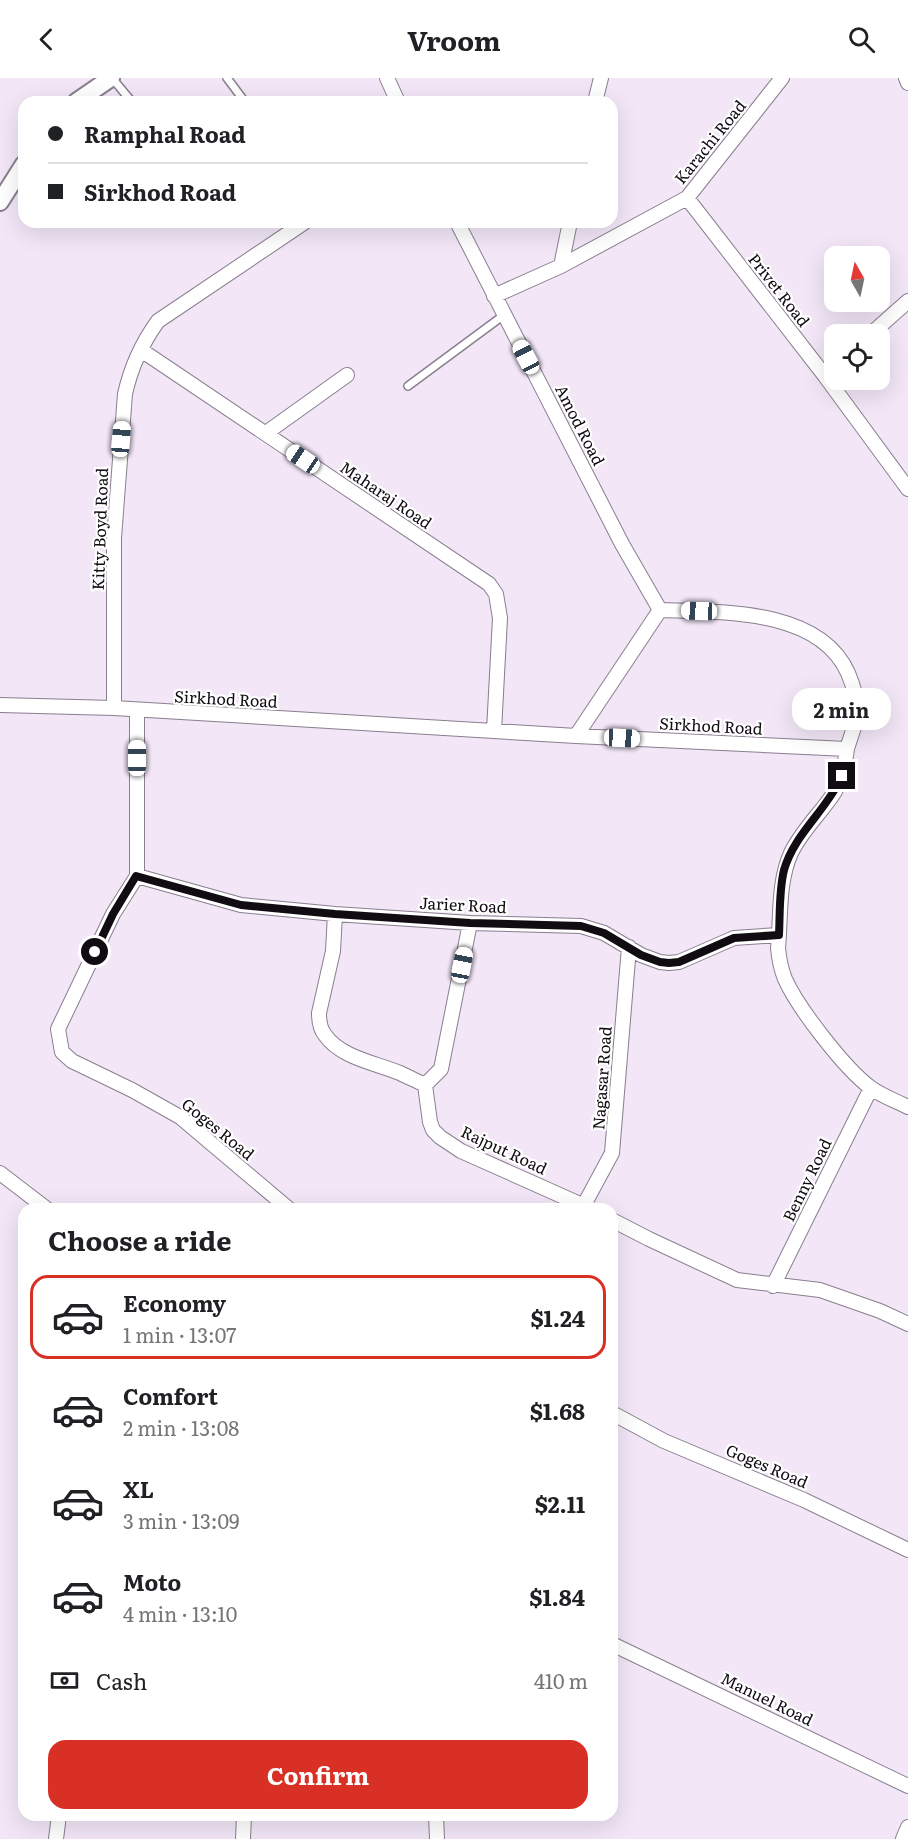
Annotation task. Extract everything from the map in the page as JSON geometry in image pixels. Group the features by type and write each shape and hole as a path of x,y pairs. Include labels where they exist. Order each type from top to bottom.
{"street":[{"path":"387,78 396,96"},
{"path":"596,96 601,78"},
{"name":"Karachi Road","path":"494,296 561,266 687,198 782,78"},
{"path":"906,78 908,83"},
{"path":"84,96 108,79"},
{"path":"0,202 18,174"},
{"name":"Privet Road","path":"687,198 824,366"},
{"name":"Kitty Boyd Road","path":"114,708 114,538 125,394 129,374 148,335 158,321 296,228"},
{"name":"Amod Road","path":"460,228 622,544 660,610"},
{"path":"561,266 569,228"},
{"path":"882,324 908,301"},
{"name":"Maharaj Road","path":"141,350 489,584 496,594 500,618 494,731"},
{"path":"266,434 347,375"},
{"name":"Privet Road","path":"841,390 908,489"},
{"path":"576,736 660,610 753,615 800,629 825,642 843,662 854,688 856,713 845,766 835,791 792,851 784,871 779,960 794,997 851,1069 871,1088 908,1107"},
{"name":"Sirkhod Road","path":"0,705 114,708 576,736 848,749"},
{"path":"136,876 137,711"},
{"name":"Jarier Road","path":"136,876 241,905 470,923 581,926 604,933 651,959 669,963 679,962 734,938 779,935"},
{"name":"Goges Road","path":"136,876 113,914 58,1029 62,1052 72,1061 132,1090 180,1117 282,1203"},
{"path":"335,914 333,951 319,1013 324,1034 338,1048 425,1085 441,1069 470,923"},
{"name":"Nagasar Road","path":"589,1203 612,1153 615,1137 619,1054 629,946"},
{"name":"Rajput Road","path":"425,1085 430,1122 433,1130 440,1137 461,1151 578,1203"},
{"name":"Benny Road","path":"773,1286 871,1088"},
{"path":"0,1173 39,1203"},
{"path":"618,1223 737,1280 820,1290 842,1296 908,1324"},
{"name":"Goges Road","path":"618,1416 664,1441 804,1500 908,1550"},
{"name":"Manuel Road","path":"618,1647 908,1786"},
{"path":"56,1839 58,1821"},
{"path":"243,1839 244,1821"},
{"path":"436,1821 437,1839"},
{"path":"903,1839 908,1827"}],"lane":[{"path":"227,78 240,96"},
{"path":"108,79 126,96"},
{"path":"408,386 504,315"}],"route":[{"path":"95,952 113,914 136,876 241,905 470,923 581,926 604,933 651,959 669,963 679,962 734,938 779,935 784,871 792,851 835,791 842,776"}]}
